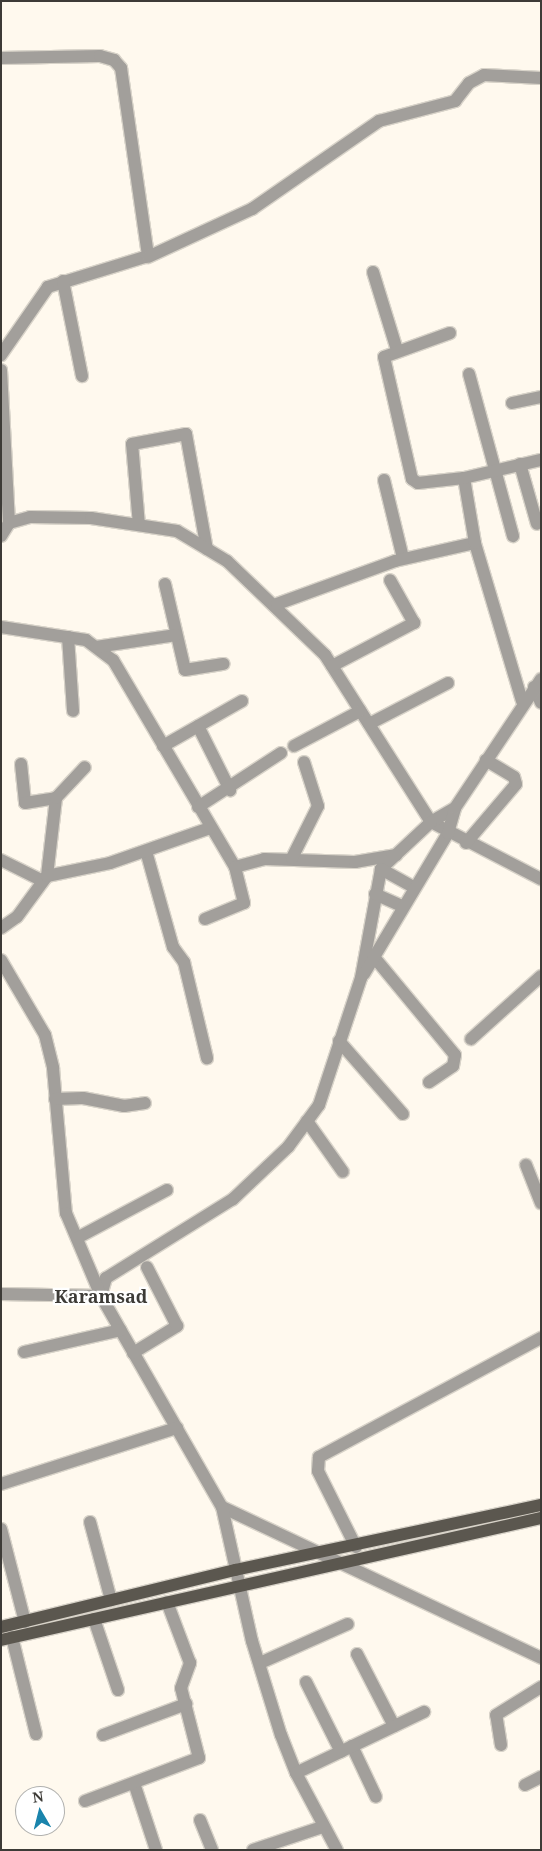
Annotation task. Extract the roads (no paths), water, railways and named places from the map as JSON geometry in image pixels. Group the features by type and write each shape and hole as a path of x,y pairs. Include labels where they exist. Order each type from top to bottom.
{"main road":[{"path":"1,1627 235,1570 326,1554 541,1505"},
{"path":"7,1638 239,1585 346,1564 541,1518"}],"street":[{"path":"1,58 100,56 114,60 124,78 147,254"},
{"path":"1,355 48,287 147,254 252,209 379,121 455,101 469,83 484,75 541,78"},
{"path":"373,272 396,350"},
{"path":"63,281 82,376"},
{"path":"450,333 396,350 384,358 412,479 418,483 464,478 541,460"},
{"path":"1,370 10,523 1,536"},
{"path":"469,374 512,536"},
{"path":"512,403 541,397"},
{"path":"139,526 132,444 186,434 207,549"},
{"path":"520,464 538,524"},
{"path":"464,478 474,543 522,701"},
{"path":"384,480 403,558"},
{"path":"10,523 38,517 177,531 207,549 277,604 332,666 431,822 466,843 541,880"},
{"path":"277,604 403,558 474,543"},
{"path":"332,666 414,622 390,580"},
{"path":"166,584 176,635 187,672 224,664"},
{"path":"1,627 86,640 113,660 210,828 235,866 244,903 205,919"},
{"path":"96,648 176,635"},
{"path":"68,637 73,711"},
{"path":"369,724 448,683"},
{"path":"361,978 413,887 448,833 456,808 522,701 537,683"},
{"path":"537,683 541,703"},
{"path":"163,746 242,701"},
{"path":"294,746 360,711"},
{"path":"198,726 230,790"},
{"path":"198,807 230,790 280,753"},
{"path":"466,843 516,784 514,777 486,760"},
{"path":"292,858 318,806 304,762"},
{"path":"21,764 25,803 56,798"},
{"path":"1,928 17,917 44,878 56,798 85,766"},
{"path":"101,1296 106,1278 233,1199 288,1147 319,1105 361,978 375,894 381,870 431,822 456,808"},
{"path":"1,860 44,878 146,851 210,828"},
{"path":"146,851 173,946 184,962 208,1058"},
{"path":"235,866 292,858 355,862 396,855"},
{"path":"381,870 413,887"},
{"path":"375,894 402,906"},
{"path":"374,957 455,1055 453,1066 430,1082"},
{"path":"1,960 45,1034 55,1099 66,1213 101,1296 222,1507 235,1570 260,1663 296,1773 322,1827 337,1850"},
{"path":"471,1039 541,976"},
{"path":"340,1041 404,1114"},
{"path":"55,1099 83,1098 124,1106 144,1103"},
{"path":"307,1121 343,1172"},
{"path":"526,1165 541,1202"},
{"path":"77,1238 167,1190"},
{"path":"134,1353 177,1326 147,1267"},
{"path":"1,1294 101,1296"},
{"path":"24,1352 121,1330"},
{"path":"356,1547 318,1471 320,1457 541,1338"},
{"path":"1,1484 177,1428"},
{"path":"222,1507 264,1531 326,1554 541,1658"},
{"path":"90,1522 111,1600"},
{"path":"1,1529 25,1622"},
{"path":"85,1801 199,1758 181,1684 190,1663 167,1602"},
{"path":"94,1619 118,1690"},
{"path":"260,1663 348,1624"},
{"path":"7,1638 36,1734"},
{"path":"357,1654 394,1726"},
{"path":"306,1682 376,1797"},
{"path":"501,1745 496,1715 541,1687"},
{"path":"103,1735 186,1704"},
{"path":"296,1773 424,1712"},
{"path":"525,1785 541,1777"},
{"path":"134,1784 156,1850"},
{"path":"200,1820 212,1850"},
{"path":"253,1850 322,1827"}],"district":[{"name":"Karamsad","path":"101,1296"}]}
